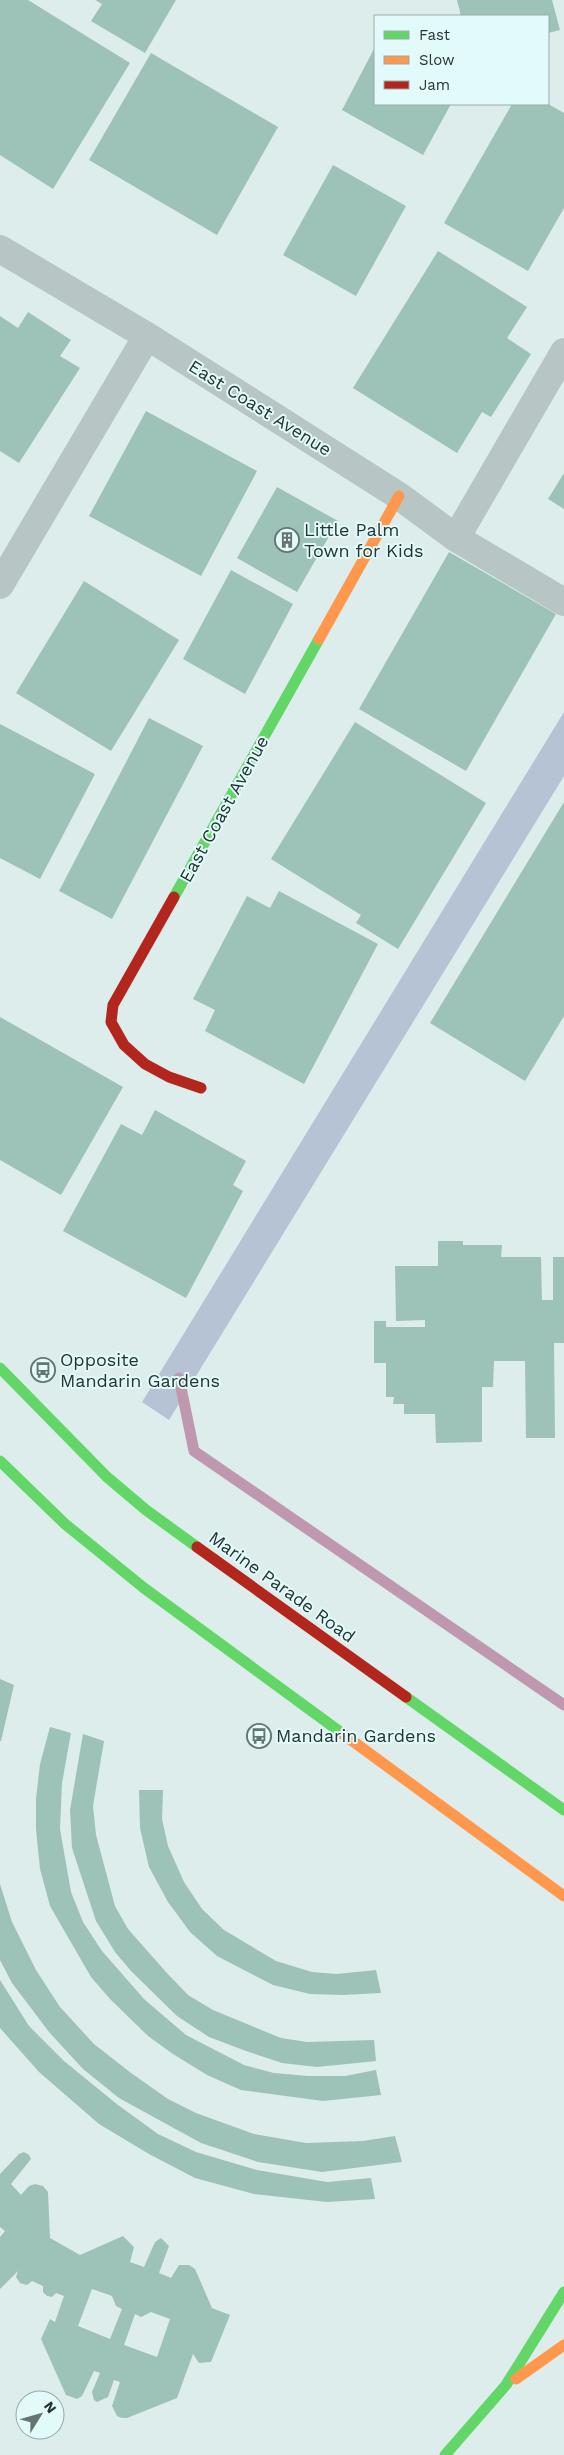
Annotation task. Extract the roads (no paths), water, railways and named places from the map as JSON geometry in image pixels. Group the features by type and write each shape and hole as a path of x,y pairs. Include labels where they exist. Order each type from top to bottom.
{"main road":[{"name":"East Coast Avenue","path":"201,1088 169,1077 153,1068 124,1045 111,1022 113,1005 399,496"},
{"name":"Marine Parade Road","path":"0,1368 74,1447 109,1480 146,1510 564,1810"},
{"path":"0,1461 65,1524 144,1588 564,1896"},
{"path":"446,2455 506,2385 564,2292"},
{"path":"506,2385 564,2345"}],"street":[{"name":"East Coast Avenue","path":"0,249 147,336 399,496 456,538 564,602"},
{"path":"0,585 147,336"},
{"path":"456,538 564,352"}],"waterway":[{"path":"179,1378 194,1451 564,1705"}],"place":[{"name":"Little Palm Town for Kids","path":"287,540"},
{"name":"Opposite Mandarin Gardens","path":"43,1370"},
{"name":"Mandarin Gardens","path":"259,1736"}]}
